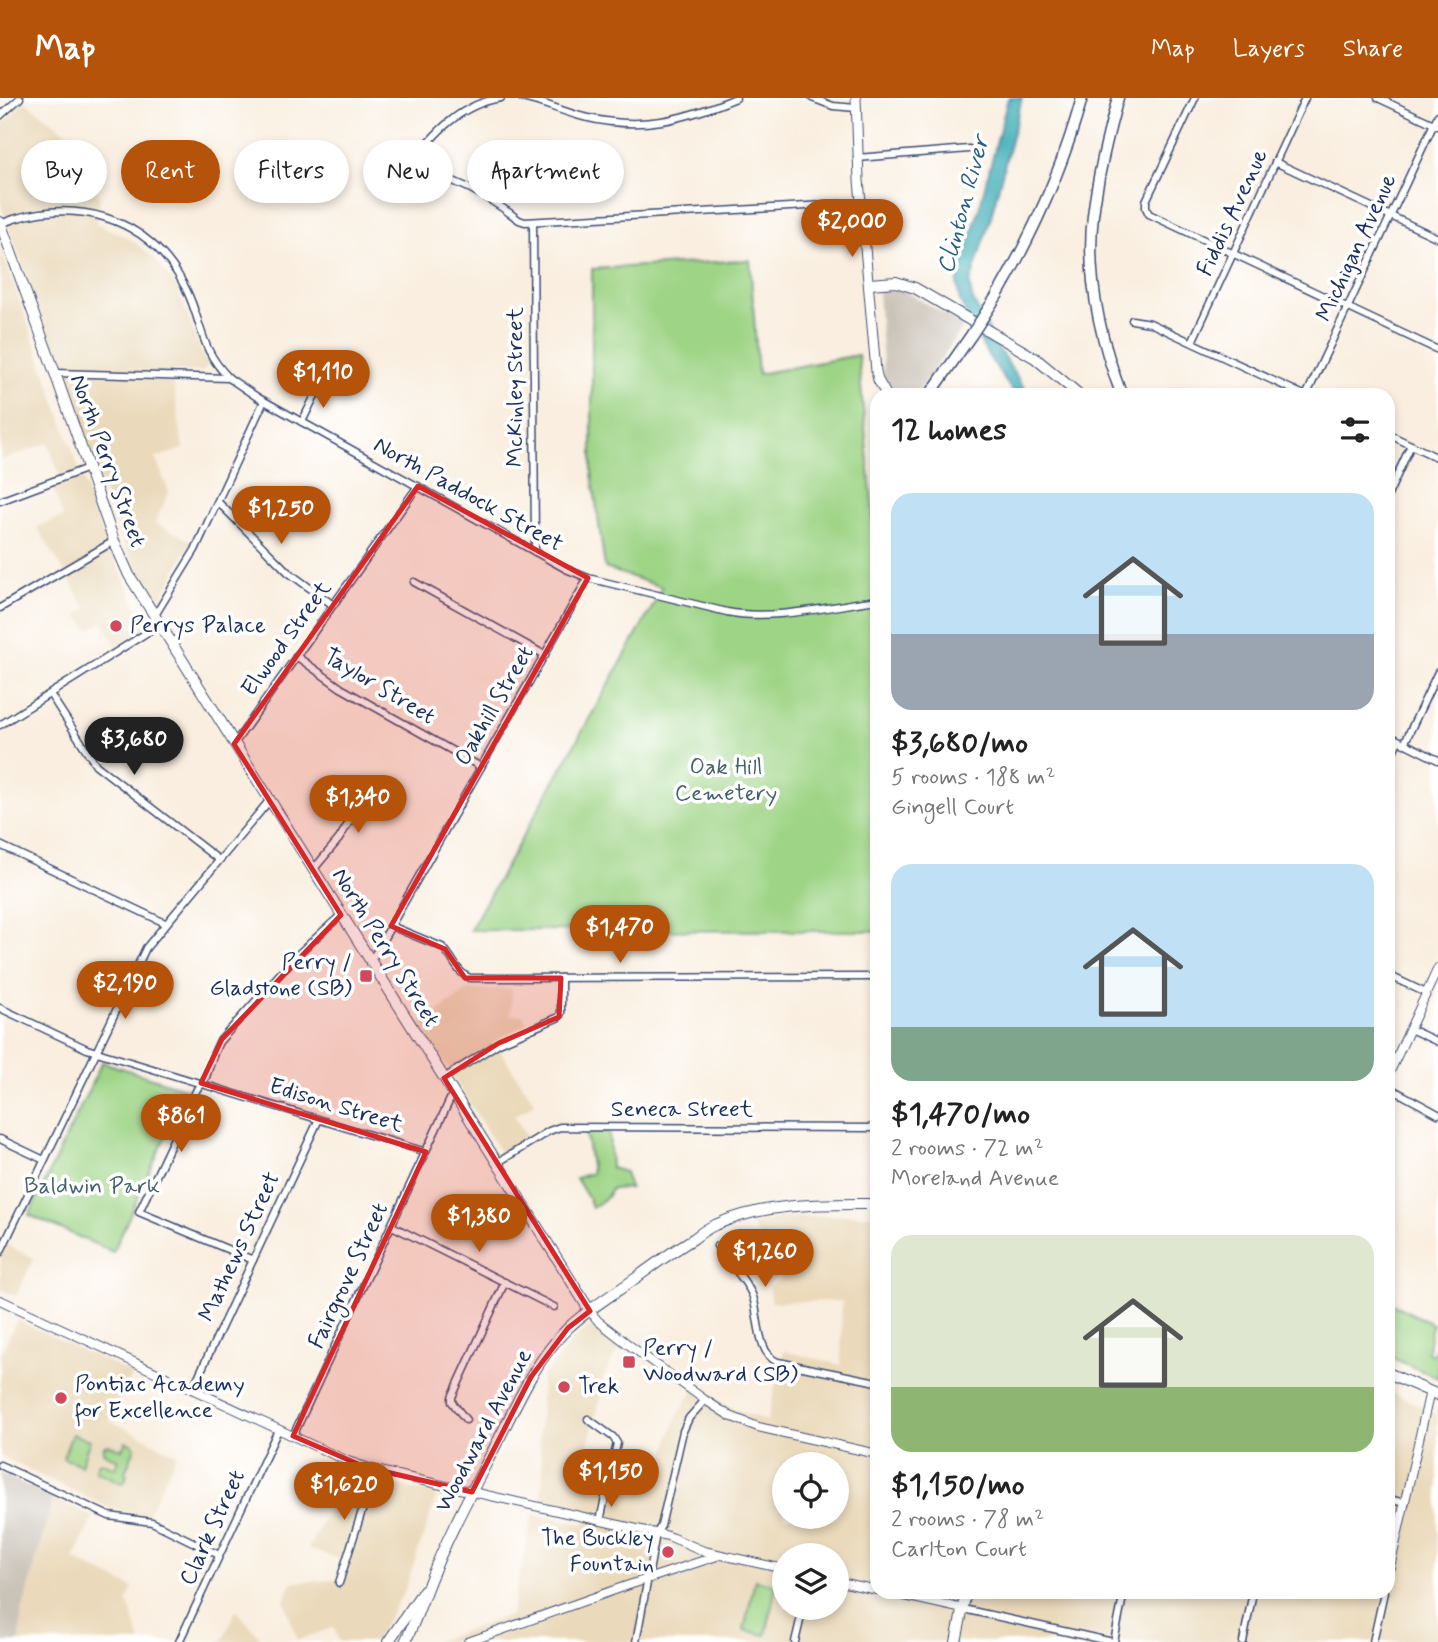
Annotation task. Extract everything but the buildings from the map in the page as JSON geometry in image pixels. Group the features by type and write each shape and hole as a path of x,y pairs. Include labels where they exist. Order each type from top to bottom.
{"highway":[{"path":"935,388 998,294 1022,251 1062,160 1082,98"},
{"path":"1118,98 1100,166 1092,249 1101,325 1119,388"}],"main road":[{"path":"856,103 860,203 876,371 882,388"},
{"name":"North Perry Street","path":"0,223 114,541 129,575 590,1311"},
{"path":"869,284 888,282 909,285 1003,338 1047,367 1072,388"},
{"name":"Woodward Avenue","path":"405,1642 416,1620 428,1584 531,1377 568,1328 672,1252 714,1225 749,1213 786,1206 870,1204"},
{"path":"1395,1376 1434,1393"},
{"path":"388,1642 428,1584"},
{"path":"956,1642 965,1599"}],"street":[{"path":"0,116 20,98"},
{"path":"430,140 453,118 476,104 501,98"},
{"path":"522,98 583,117 633,123 691,116 736,98"},
{"path":"812,98 833,106 856,103"},
{"path":"1195,98 1146,201 1146,210 1181,230 1438,350"},
{"name":"Fiddis Avenue","path":"1192,342 1305,98"},
{"path":"1378,98 1436,125"},
{"name":"Michigan Avenue","path":"1310,388 1436,125 1438,115"},
{"path":"857,158 969,149"},
{"path":"1275,162 1438,238"},
{"path":"453,180 489,198 521,221 533,222 860,203"},
{"path":"0,223 32,214 66,210 116,221 135,232 160,251 179,275 190,298 205,344 215,362 229,378"},
{"name":"McKinley Street","path":"533,222 534,552"},
{"path":"1132,320 1150,323 1289,388"},
{"path":"55,373 229,378"},
{"name":"North Paddock Street","path":"229,378 264,401 534,552 588,578 715,609 752,615 779,614 870,601"},
{"path":"302,422 320,385"},
{"path":"0,725 157,621 195,550 264,401"},
{"path":"1395,437 1438,458"},
{"path":"1395,480 1411,445"},
{"path":"0,501 88,468"},
{"name":"Elwood Street","path":"234,744 418,486"},
{"path":"218,502 288,572 333,604"},
{"path":"0,608 114,541"},
{"name":"Oakhill Street","path":"370,961 588,578"},
{"path":"414,582 545,655"},
{"name":"Taylor Street","path":"296,656 341,688 481,767"},
{"path":"1395,752 1438,673"},
{"path":"50,694 96,765 219,860"},
{"path":"1395,739 1438,760"},
{"path":"313,870 339,839 374,780"},
{"path":"0,1253 150,941 269,801"},
{"path":"0,845 165,923"},
{"path":"253,1260 139,1212 222,1040 296,956 341,915"},
{"path":"391,926 442,947 461,973 468,978 870,977"},
{"path":"1395,1061 1438,968"},
{"path":"444,1078 499,1043 559,1017 561,978"},
{"path":"1395,978 1426,993"},
{"name":"Edison Street","path":"0,1008 87,1049 426,1152"},
{"path":"1410,1029 1438,1042"},
{"path":"1395,1091 1438,1114"},
{"name":"Fairgrove Street","path":"293,1436 453,1093"},
{"name":"Mathews Street","path":"192,1390 319,1119"},
{"name":"Seneca Street","path":"497,1163 560,1127 870,1128"},
{"path":"0,1139 44,1160"},
{"path":"392,1226 554,1307"},
{"path":"717,1246 752,1293 763,1345 770,1359 870,1381"},
{"path":"466,1420 452,1402 452,1397 505,1282"},
{"path":"0,1300 337,1457 375,1470 674,1538 701,1550 772,1566"},
{"name":"North Perry Street","path":"590,1311 612,1332 730,1416 758,1427 870,1452"},
{"path":"1395,1542 1434,1393"},
{"path":"636,1642 656,1534 661,1526 683,1430 689,1418 705,1400"},
{"path":"588,1419 617,1443 600,1521"},
{"name":"Clark Street","path":"179,1642 278,1430"},
{"path":"0,1465 108,1516 150,1521 219,1555"},
{"path":"339,1583 375,1470"},
{"path":"1395,1501 1405,1503"},
{"path":"468,1642 702,1559 723,1555"},
{"path":"849,1584 870,1589"},
{"path":"918,1599 1114,1642 1123,1599"},
{"path":"1242,1642 1251,1599"},
{"path":"1373,1642 1382,1599"},
{"path":"795,1642 800,1620"}],"highlighted area":[{"path":"418,486 588,578 391,926 445,949 465,978 561,978 559,1017 499,1043 444,1078 590,1311 568,1328 531,1377 472,1492 365,1467 293,1436 426,1152 201,1083 222,1039 341,915 234,744"}],"shaded area":[{"path":"24,101 76,139 21,140 21,203 99,203 96,223 130,239 154,258 176,285 208,365 202,372 173,371 183,449 155,458 169,492 155,523 191,541 157,606 152,604 118,529 0,203 0,125"},
{"path":"0,245 100,528 147,628 117,646 102,622 89,630 78,615 86,608 37,527 63,517 52,486 62,482 48,443 0,461"},
{"path":"903,290 964,326 921,388 892,388 884,379 878,291"},
{"path":"512,989 511,1015 523,1015 526,1023 494,1042 535,1103 514,1116 528,1139 501,1154 420,1024 468,990"},
{"path":"870,1215 870,1599 1395,1599 1395,1394 1438,1414 1438,1642 433,1642 511,1615 533,1514 585,1525 586,1510 541,1500 543,1471 539,1441 542,1376 569,1344 589,1326 619,1348 596,1392 601,1396 580,1474 606,1480 610,1461 661,1472 678,1414 697,1385 728,1407 767,1421 784,1351 841,1365 842,1301 771,1302 769,1287 782,1277 751,1225 778,1218"},
{"path":"0,1242 34,1258 16,1296 0,1289"},
{"name":"Pontiac Academy for Excellence","path":"17,1320 133,1374 110,1421 177,1454 147,1516 112,1509 0,1456 0,1355"},
{"path":"347,1472 437,1495 405,1590 376,1639 373,1642 339,1642 334,1627 298,1640 284,1600 292,1582 337,1580 343,1560 308,1549"},
{"path":"0,1473 53,1498 21,1615 20,1642 0,1642"},
{"path":"53,1498 93,1517 74,1559 133,1588 127,1600 141,1642 20,1642 21,1615"},
{"path":"236,1610 264,1642 217,1642 223,1640"}],"green space":[{"name":"Oak Hill Cemetery","path":"750,260 758,374 858,355 870,482 870,931 470,930 662,587 605,568 592,473 592,269"},
{"name":"Baldwin Park","path":"102,1062 187,1089 113,1252 29,1215"},
{"path":"586,1132 609,1132 611,1168 625,1172 630,1188 611,1189 607,1197 592,1208 576,1178 592,1173"},
{"path":"1395,1305 1433,1324 1427,1352 1433,1355 1438,1345 1438,1378 1395,1359"},
{"path":"72,1434 90,1440 81,1465 63,1458"},
{"path":"126,1442 135,1448 125,1472 127,1475 124,1482 96,1471 97,1464 101,1462 115,1468 118,1460 103,1452 104,1446 122,1449"},
{"path":"755,1580 772,1584 772,1605 766,1635 744,1630"}],"water":[{"path":"1008,98 1022,98 991,217 970,284 972,298 998,348 1024,388 1010,388 987,354 960,302 957,284"}],"place":[{"name":"Perrys Palace","path":"116,626"},
{"name":"Perry / Gladstone (SB)","path":"366,976"},
{"name":"Perry / Woodward (SB)","path":"629,1362"},
{"name":"Trek","path":"564,1387"},
{"name":"Pontiac Academy for Excellence","path":"61,1398"},
{"name":"The Buckley Fountain","path":"668,1552"}],"water label":[{"name":"Clinton River","path":"964,205"}]}
